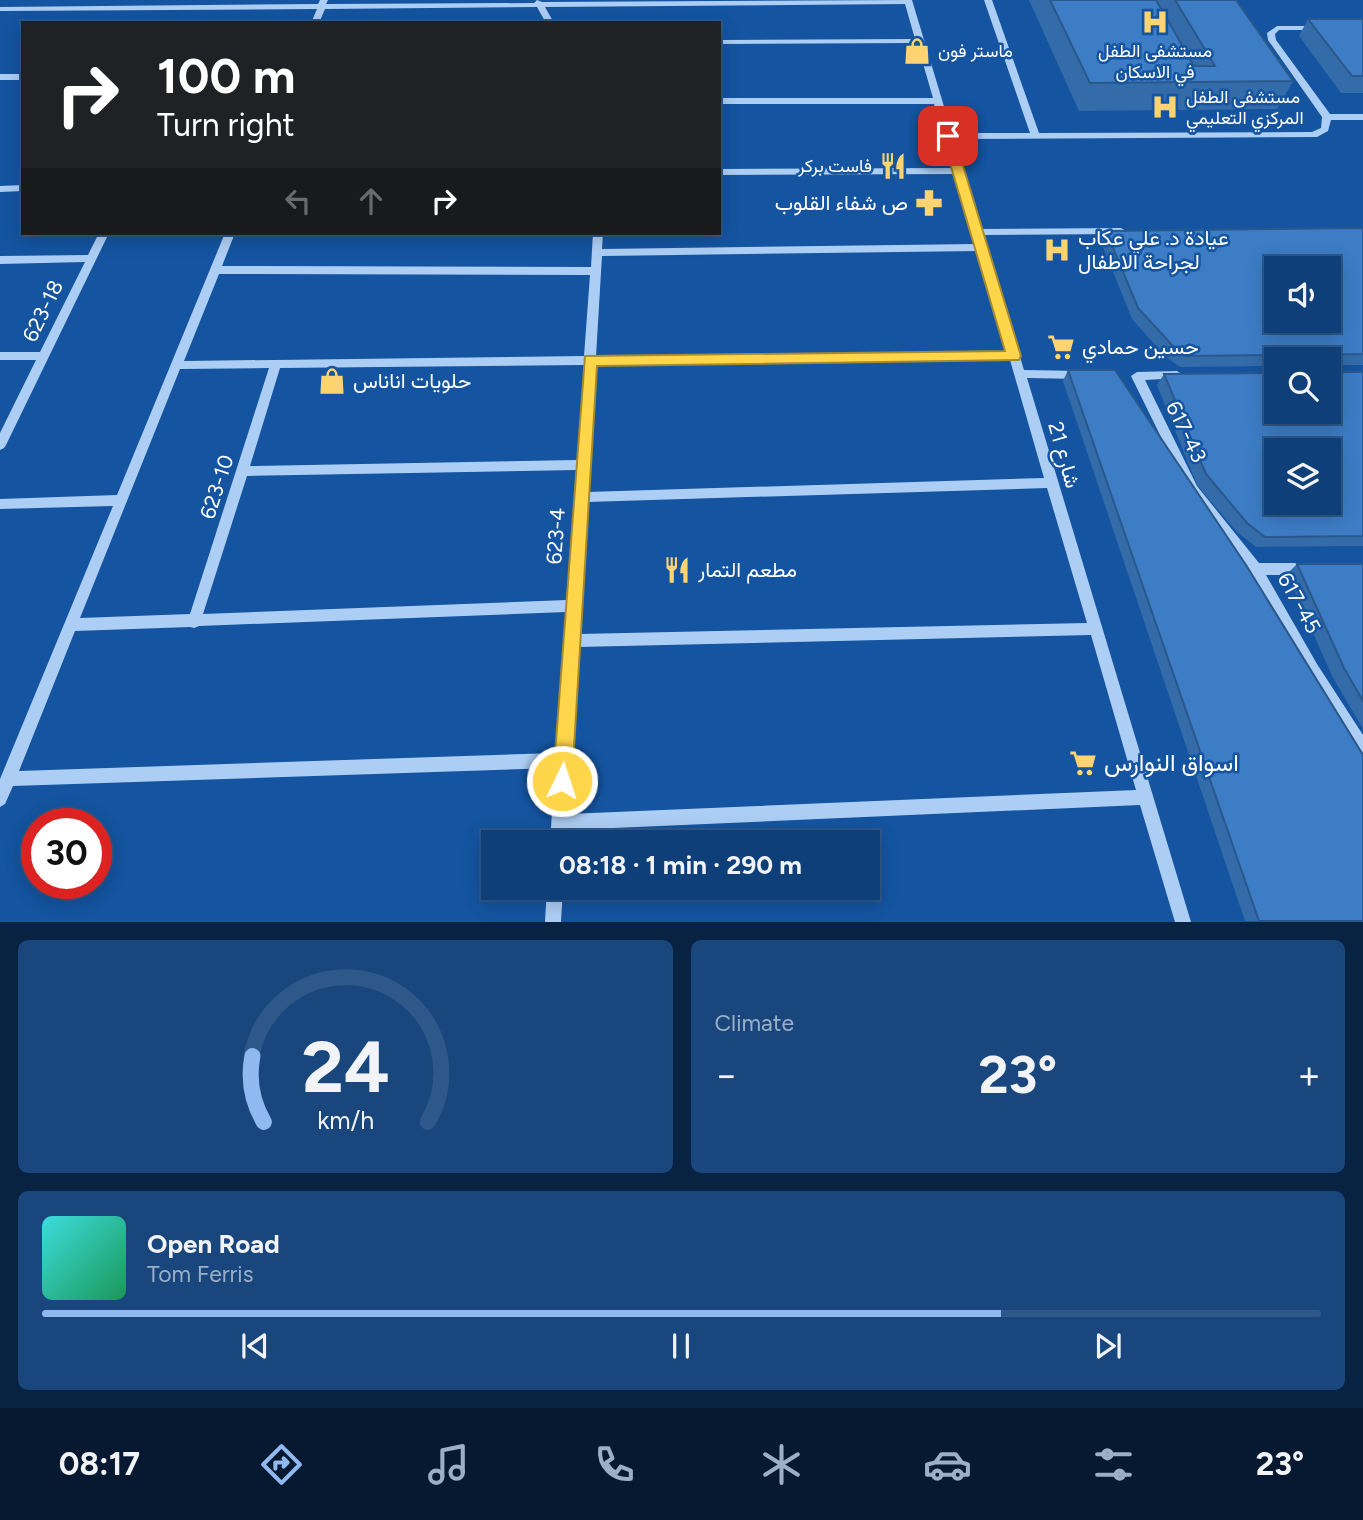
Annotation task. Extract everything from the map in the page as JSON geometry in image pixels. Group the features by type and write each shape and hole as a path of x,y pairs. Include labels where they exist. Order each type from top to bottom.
{"street":[{"path":"988,0 1036,136"},
{"path":"538,1 549,21"},
{"path":"0,9 323,2 908,1"},
{"name":"شارع 21","path":"908,1 1183,922"},
{"path":"316,21 323,2"},
{"path":"1326,28 1277,28 1270,33 1272,40 1328,117"},
{"path":"721,42 920,41"},
{"path":"0,77 21,77"},
{"path":"721,101 938,101"},
{"path":"948,136 1314,135 1325,129 1328,117"},
{"path":"1328,117 1363,117"},
{"path":"721,172 958,171"},
{"path":"0,189 21,188"},
{"path":"978,232 1129,231"},
{"name":"623-18","path":"0,446 103,235"},
{"path":"0,799 229,235"},
{"name":"623-4","path":"559,830 598,235"},
{"path":"597,253 982,247"},
{"path":"0,260 90,258"},
{"path":"215,270 596,271"},
{"path":"0,356 43,356"},
{"path":"176,365 1014,356"},
{"name":"623-10","path":"194,622 275,364"},
{"path":"1020,374 1098,375"},
{"name":"617-43","path":"1192,375 1130,376 1193,490 1256,569"},
{"path":"242,471 583,465"},
{"path":"581,497 1052,483"},
{"path":"0,504 121,500"},
{"name":"617-45","path":"1323,568 1256,569 1312,669 1363,748"},
{"path":"71,625 574,606"},
{"path":"572,641 1095,629"},
{"path":"8,779 564,760"},
{"path":"559,822 1145,797"},
{"path":"553,922 554,900"}],"building":[{"path":"1050,0 1156,0 1194,66 1215,66 1175,0 1236,0 1293,81 1090,83"},
{"path":"1308,19 1363,19 1363,76 1352,76"},
{"path":"1363,228 1363,354 1341,354 1341,347 1264,347 1264,355 1187,356 1172,345 1138,308 1106,231"},
{"path":"1068,370 1115,370 1246,565 1363,755 1363,921 1259,921"},
{"path":"1341,372 1363,372 1363,536 1265,537 1247,523 1206,474 1164,374 1264,373 1264,424 1341,424"},
{"path":"1297,564 1363,564 1363,701 1344,668"}],"place":[{"name":"مستشفى الطفل في الاسكان","path":"1155,22"},
{"name":"ماستر فون","path":"917,51"},
{"name":"مستشفى الطفل المركزي التعليمي","path":"1165,107"},
{"name":"فاست بركر","path":"893,166"},
{"name":"ص شفاء القلوب","path":"929,203"},
{"name":"عيادة د. علي عكاب لجراحة الاطفال","path":"1057,250"},
{"name":"حسين حمادي","path":"1061,347"},
{"name":"حلويات اناناس","path":"332,381"},
{"name":"مطعم التمار","path":"677,570"},
{"name":"اسواق النوارس","path":"1083,763"}],"route":[{"path":"562,781 590,360 1014,356 948,136"}]}
